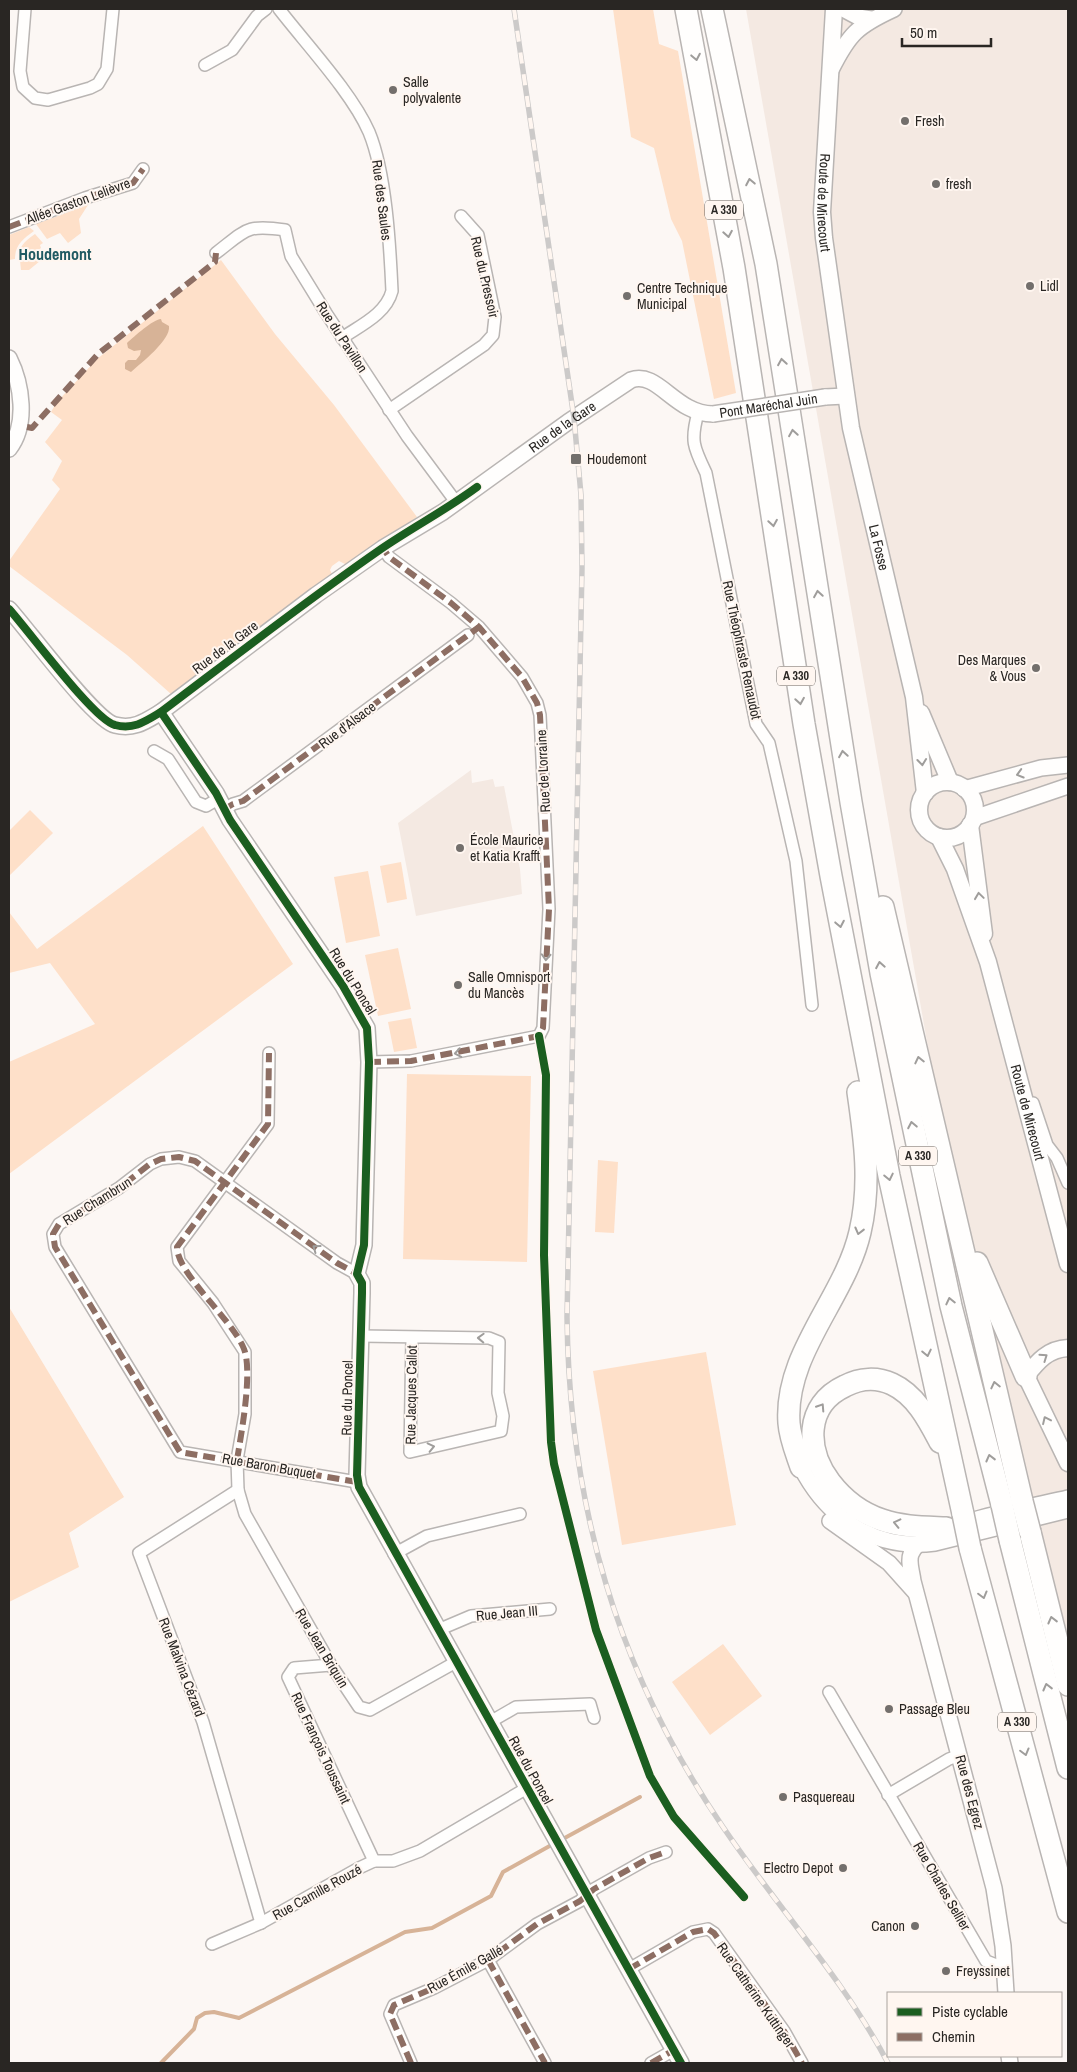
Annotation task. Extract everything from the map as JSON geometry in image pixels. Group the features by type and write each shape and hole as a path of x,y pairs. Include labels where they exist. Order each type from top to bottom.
{"highway":[{"name":"A 330","path":"686,9 734,268 804,724 859,1027 891,1185 970,1548 1068,1912"},
{"name":"A 330","path":"712,9 766,264 851,802 881,973 951,1306 1012,1503 1010,1540 1068,1768"},
{"path":"851,802 875,873 934,1124 1012,1503 1030,1532 1068,1685"},
{"path":"801,1467 792,1441 789,1423 790,1398 806,1346 844,1275 860,1234 866,1197 867,1152 853,1056 859,1027"},
{"path":"934,1124 979,1270 1026,1376"},
{"path":"940,1535 881,1520 847,1500 826,1477 815,1456 812,1442 814,1419 828,1396 853,1382 879,1380 893,1384 920,1408 930,1423 953,1468"}],"main road":[{"name":"Route de Mirecourt","path":"834,9 822,212 846,396"},
{"name":"La Fosse","path":"846,396 865,492 914,698 925,793"},
{"name":"La Fosse","path":"914,698 957,786"},
{"path":"936,784 957,786 973,802 972,821 960,835 953,838 939,837 926,829 919,815 921,800 925,793 936,784"},
{"name":"Route de Mirecourt","path":"972,821 988,962"},
{"name":"Route de Mirecourt","path":"939,837 955,869 988,962 1068,1264"},
{"path":"1068,1348 1049,1353 1039,1360 1026,1376 1068,1463"}],"street":[{"path":"25,9 20,80 28,93 35,98 48,100 90,88 104,78 107,69 113,9"},
{"path":"205,65 232,50 257,16 266,9"},
{"name":"Rue des Saules","path":"279,9 355,108 368,131 379,165 392,291 389,301 383,310 342,338"},
{"path":"843,9 858,17 872,19"},
{"path":"829,73 848,38 872,19 894,9"},
{"name":"Allée Gaston Lelièvre","path":"9,227 85,198 133,183 143,170"},
{"name":"Rue du Pressoir","path":"389,410 484,345 493,335 495,318 478,234 461,216"},
{"name":"Rue du Pavillon","path":"216,253 248,228 267,227 285,230 291,256 342,338 389,410 456,502"},
{"path":"9,358 15,372 15,413 18,434 9,449"},
{"name":"Rue de la Gare","path":"9,609 105,721 119,726 134,726 161,712 264,634 383,548 456,502 624,385 639,378 649,379 682,405 698,413"},
{"name":"Pont Maréchal Juin","path":"698,413 713,414 825,397 846,396"},
{"name":"Rue Théophraste Renaudot","path":"698,413 692,432 694,450 706,473 756,724 769,743 796,861 812,1005"},
{"name":"Rue de Lorraine","path":"369,1062 411,1061 514,1042 542,1034 549,909 540,715 537,703 522,677 479,627 451,603 389,557 383,548"},
{"name":"Rue d'Alsace","path":"154,751 168,759 196,802 206,806 233,804 243,801 468,635"},
{"name":"Rue du Poncel","path":"161,712 361,1014 368,1037 364,1245 357,1274 362,1283 357,1482 394,1554 678,2057"},
{"path":"957,786 1041,768 1068,765"},
{"path":"972,821 1068,786"},
{"path":"238,1490 237,1460 245,1414 245,1352 212,1303 179,1261 177,1254 179,1243 268,1124 269,1053"},
{"path":"1020,1084 1033,1103 1047,1144 1057,1158 1068,1183"},
{"name":"Rue Chambrun","path":"180,1452 54,1247 53,1234 59,1224 119,1188 150,1164 161,1159 179,1157 195,1161 337,1262 357,1274"},
{"name":"Rue Jacques Callot","path":"361,1336 489,1338 499,1342 498,1393 503,1416 501,1431 410,1452 412,1337"},
{"name":"Rue Baron Buquet","path":"180,1452 237,1460 357,1482"},
{"path":"801,1467 821,1500 840,1516 866,1533 901,1544 916,1546 940,1535 1068,1498"},
{"name":"Rue Jean Briquin","path":"238,1490 245,1514 331,1665 359,1707 370,1710 456,1662"},
{"name":"Rue Malvina Cézard","path":"238,1490 139,1553 203,1722 261,1923"},
{"path":"821,1500 821,1510 827,1518 855,1541 888,1563 917,1594"},
{"path":"912,1572 940,1535 1068,1510"},
{"path":"394,1554 427,1536 520,1514"},
{"path":"912,1572 910,1560 916,1546"},
{"name":"Rue des Egrez","path":"912,1572 994,1888 999,1915 1006,1992"},
{"name":"Rue Jean III","path":"438,1630 471,1616 550,1608"},
{"name":"Rue François Toussaint","path":"331,1665 294,1668 288,1677 374,1862"},
{"name":"Rue Charles Sellier","path":"829,1692 986,1961 1004,1968"},
{"path":"490,1722 516,1707 590,1704 594,1718"},
{"path":"888,1795 949,1759 960,1755"},
{"name":"Rue Camille Rouzé","path":"212,1944 261,1923 374,1862 393,1861 420,1851 527,1788"},
{"name":"Rue Émile Gallé","path":"411,2063 394,2026 391,2009 400,2000 434,1988 488,1960 537,1924 580,1902 587,1895 649,1858 666,1852"},
{"name":"Rue Catherine Kuttinger","path":"629,1969 693,1932 708,1929 714,1933 784,2031 802,2063"},
{"path":"488,1960 545,2063"},
{"path":"651,2063 678,2057"}],"shaded area":[{"path":"613,9 653,9 659,44 678,51 736,393 714,399 682,241 671,219 654,148 631,137"},
{"path":"746,9 1068,9 1068,1635 1044,1555 943,1133"},
{"path":"88,205 79,219 81,233 68,243 60,233 47,239 36,224"},
{"path":"29,227 34,231 20,243 16,250 15,259 9,260 9,235"},
{"path":"35,234 43,243 40,245 41,248 34,253 40,261 29,270 21,270 20,249"},
{"path":"221,260 275,334 334,405 417,517 347,565 339,561 332,566 330,570 332,574 171,694 127,655 9,566 9,561 60,489 52,480 62,461 45,442 62,420 51,412 56,403 97,359"},
{"path":"161,319 162,322 169,326 165,338 131,372 125,369 125,363 128,360 136,360 141,350 134,351 128,348 127,343 148,325"},
{"name":"École Maurice et Katia Krafft","path":"471,770 472,783 493,779 495,787 504,786 520,869 522,894 416,916 398,823"},
{"path":"30,810 53,833 9,876 9,831"},
{"path":"203,826 293,964 9,1174 9,1062 95,1024 50,963 9,973 9,912 37,949"},
{"path":"401,862 407,899 387,903 380,866"},
{"path":"368,871 380,936 346,943 334,877"},
{"path":"398,948 411,1009 378,1016 365,955"},
{"path":"411,1018 417,1048 394,1052 388,1022"},
{"path":"407,1074 531,1076 527,1262 403,1259"},
{"path":"598,1160 618,1162 614,1233 595,1232"},
{"path":"9,1307 124,1497 69,1533 79,1567 9,1602"},
{"path":"706,1352 736,1525 622,1545 593,1371"},
{"path":"723,1644 762,1696 710,1735 672,1682"}],"waterway":[{"path":"561,1840 640,1797"},
{"path":"161,2063 194,2029 197,2018 205,2013 214,2012 239,2018 405,1932 432,1928 491,1896 503,1872 555,1843"}],"railway":[{"path":"514,9 574,418 581,495 582,568 567,1317 570,1386 577,1454 589,1520 606,1584 628,1647 654,1708 686,1768 744,1857 851,2002 888,2063"}],"marked path":[{"path":"9,227 85,198 133,183 143,169"},
{"path":"27,427 32,428 98,354 215,262 216,253"},
{"path":"369,1062 411,1061 539,1036 543,1028 549,909 540,715 537,703 522,677 479,627 451,603 389,557 383,548"},
{"path":"223,810 243,801 479,627"},
{"path":"237,1460 247,1388 244,1349 238,1337 186,1270 179,1258 177,1247 268,1124 269,1053"},
{"path":"357,1274 337,1263 195,1161 179,1157 161,1159 150,1164 119,1188 59,1224 53,1234 55,1247 180,1452 357,1482"},
{"path":"411,2063 390,2014 394,2005 434,1988 488,1960 537,1924 580,1901 594,1889 649,1858 666,1852"},
{"path":"629,1969 693,1932 708,1929 714,1933 784,2031 802,2063"},
{"path":"488,1960 545,2063"},
{"path":"651,2063 674,2050"}],"cycle path":[{"path":"9,609 92,708 115,725 134,725 161,712 353,569 477,487"},
{"path":"161,712 216,793 230,820 343,986 367,1028 369,1062 364,1245 357,1274 362,1283 357,1475 359,1487 681,2063"},
{"path":"539,1036 546,1075 544,1255 551,1442 554,1464 596,1630 650,1776 674,1817 744,1897"}],"place":[{"name":"Salle polyvalente","path":"393,90"},
{"name":"Fresh","path":"905,121"},
{"name":"fresh","path":"936,184"},
{"name":"Lidl","path":"1030,286"},
{"name":"Centre Technique Municipal","path":"627,296"},
{"name":"Houdemont","path":"576,459"},
{"name":"Des Marques & Vous","path":"1036,668"},
{"name":"École Maurice et Katia Krafft","path":"460,848"},
{"name":"Salle Omnisport du Mancès","path":"458,985"},
{"name":"Passage Bleu","path":"889,1709"},
{"name":"Pasquereau","path":"783,1797"},
{"name":"Electro Depot","path":"843,1868"},
{"name":"Canon","path":"915,1926"},
{"name":"Freyssinet","path":"946,1971"}],"district":[{"name":"Houdemont","path":"55,254"}]}
